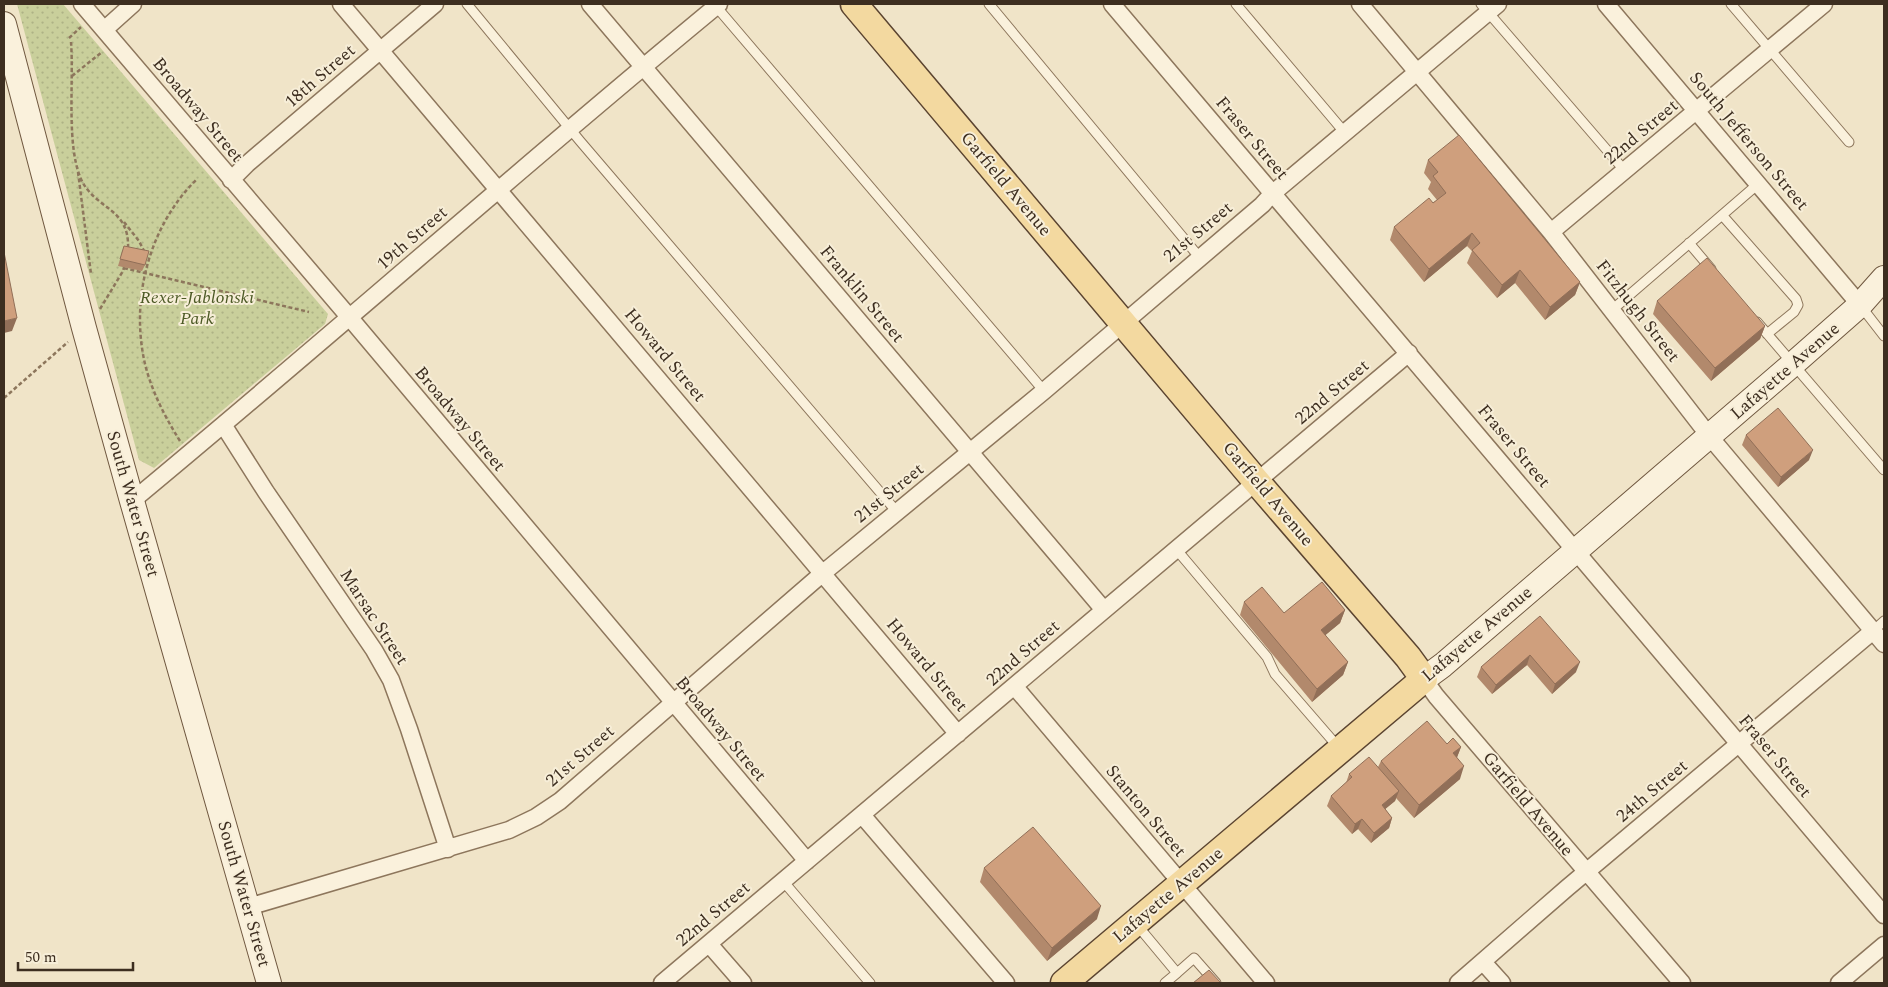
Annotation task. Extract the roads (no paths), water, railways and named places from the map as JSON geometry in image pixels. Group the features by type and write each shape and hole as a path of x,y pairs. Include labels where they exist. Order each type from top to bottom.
{"main road":[{"name":"Garfield Avenue","path":"854,4 1256,481 1408,657 1424,679"},
{"name":"Lafayette Avenue","path":"1064,983 1424,679"}],"street":[{"name":"Broadway Street","path":"82,4 350,318 672,703 807,861"},
{"path":"104,30 133,4"},
{"name":"Howard Street","path":"341,4 958,734"},
{"name":"18th Street","path":"231,180 247,164 435,4"},
{"name":"Franklin Street","path":"590,4 1104,610"},
{"name":"Fraser Street","path":"1112,4 1884,915"},
{"name":"Fitzhugh Street","path":"1360,4 1551,232 1710,437 1879,626 1884,644"},
{"name":"South Jefferson Street","path":"1606,4 1860,305"},
{"name":"22nd Street","path":"1551,232 1824,4"},
{"name":"19th Street","path":"132,501 224,426 716,5"},
{"name":"21st Street","path":"248,907 448,850 510,830 536,817 560,801 823,572 1044,391 1418,72 1489,7"},
{"name":"South Water Street","path":"4,24 84,328 269,983"},
{"name":"Lafayette Avenue","path":"1424,679 1443,665 1575,550 1710,437 1860,305 1884,278"},
{"name":"22nd Street","path":"662,983 1409,353"},
{"name":"Marsac Street","path":"224,426 266,492 374,650 391,680 448,850"},
{"name":"24th Street","path":"1458,983 1879,626"},
{"name":"Garfield Avenue","path":"1424,679 1436,696 1586,873 1682,983"},
{"name":"Stanton Street","path":"1015,687 1266,983"},
{"path":"862,815 1006,983"},
{"path":"709,944 743,983"},
{"path":"1839,983 1884,945"},
{"path":"1483,962 1502,983"}],"lane":[{"path":"467,4 897,512"},
{"path":"989,4 1200,258"},
{"path":"1236,4 1345,133"},
{"path":"1731,4 1849,142"},
{"path":"716,5 1044,391"},
{"path":"1489,7 1625,171"},
{"path":"1612,310 1758,184"},
{"path":"1722,214 1796,299 1798,305 1794,312 1768,334"},
{"path":"1689,243 1719,278"},
{"path":"1860,305 1884,336"},
{"path":"1749,313 1884,470"},
{"path":"1176,549 1267,657 1275,674 1341,751"},
{"path":"783,881 870,983"},
{"path":"1135,923 1177,972"},
{"path":"1164,983 1194,958 1216,983"}],"park label":[{"name":"Rexer-Jablonski Park","path":"197,307"}]}
